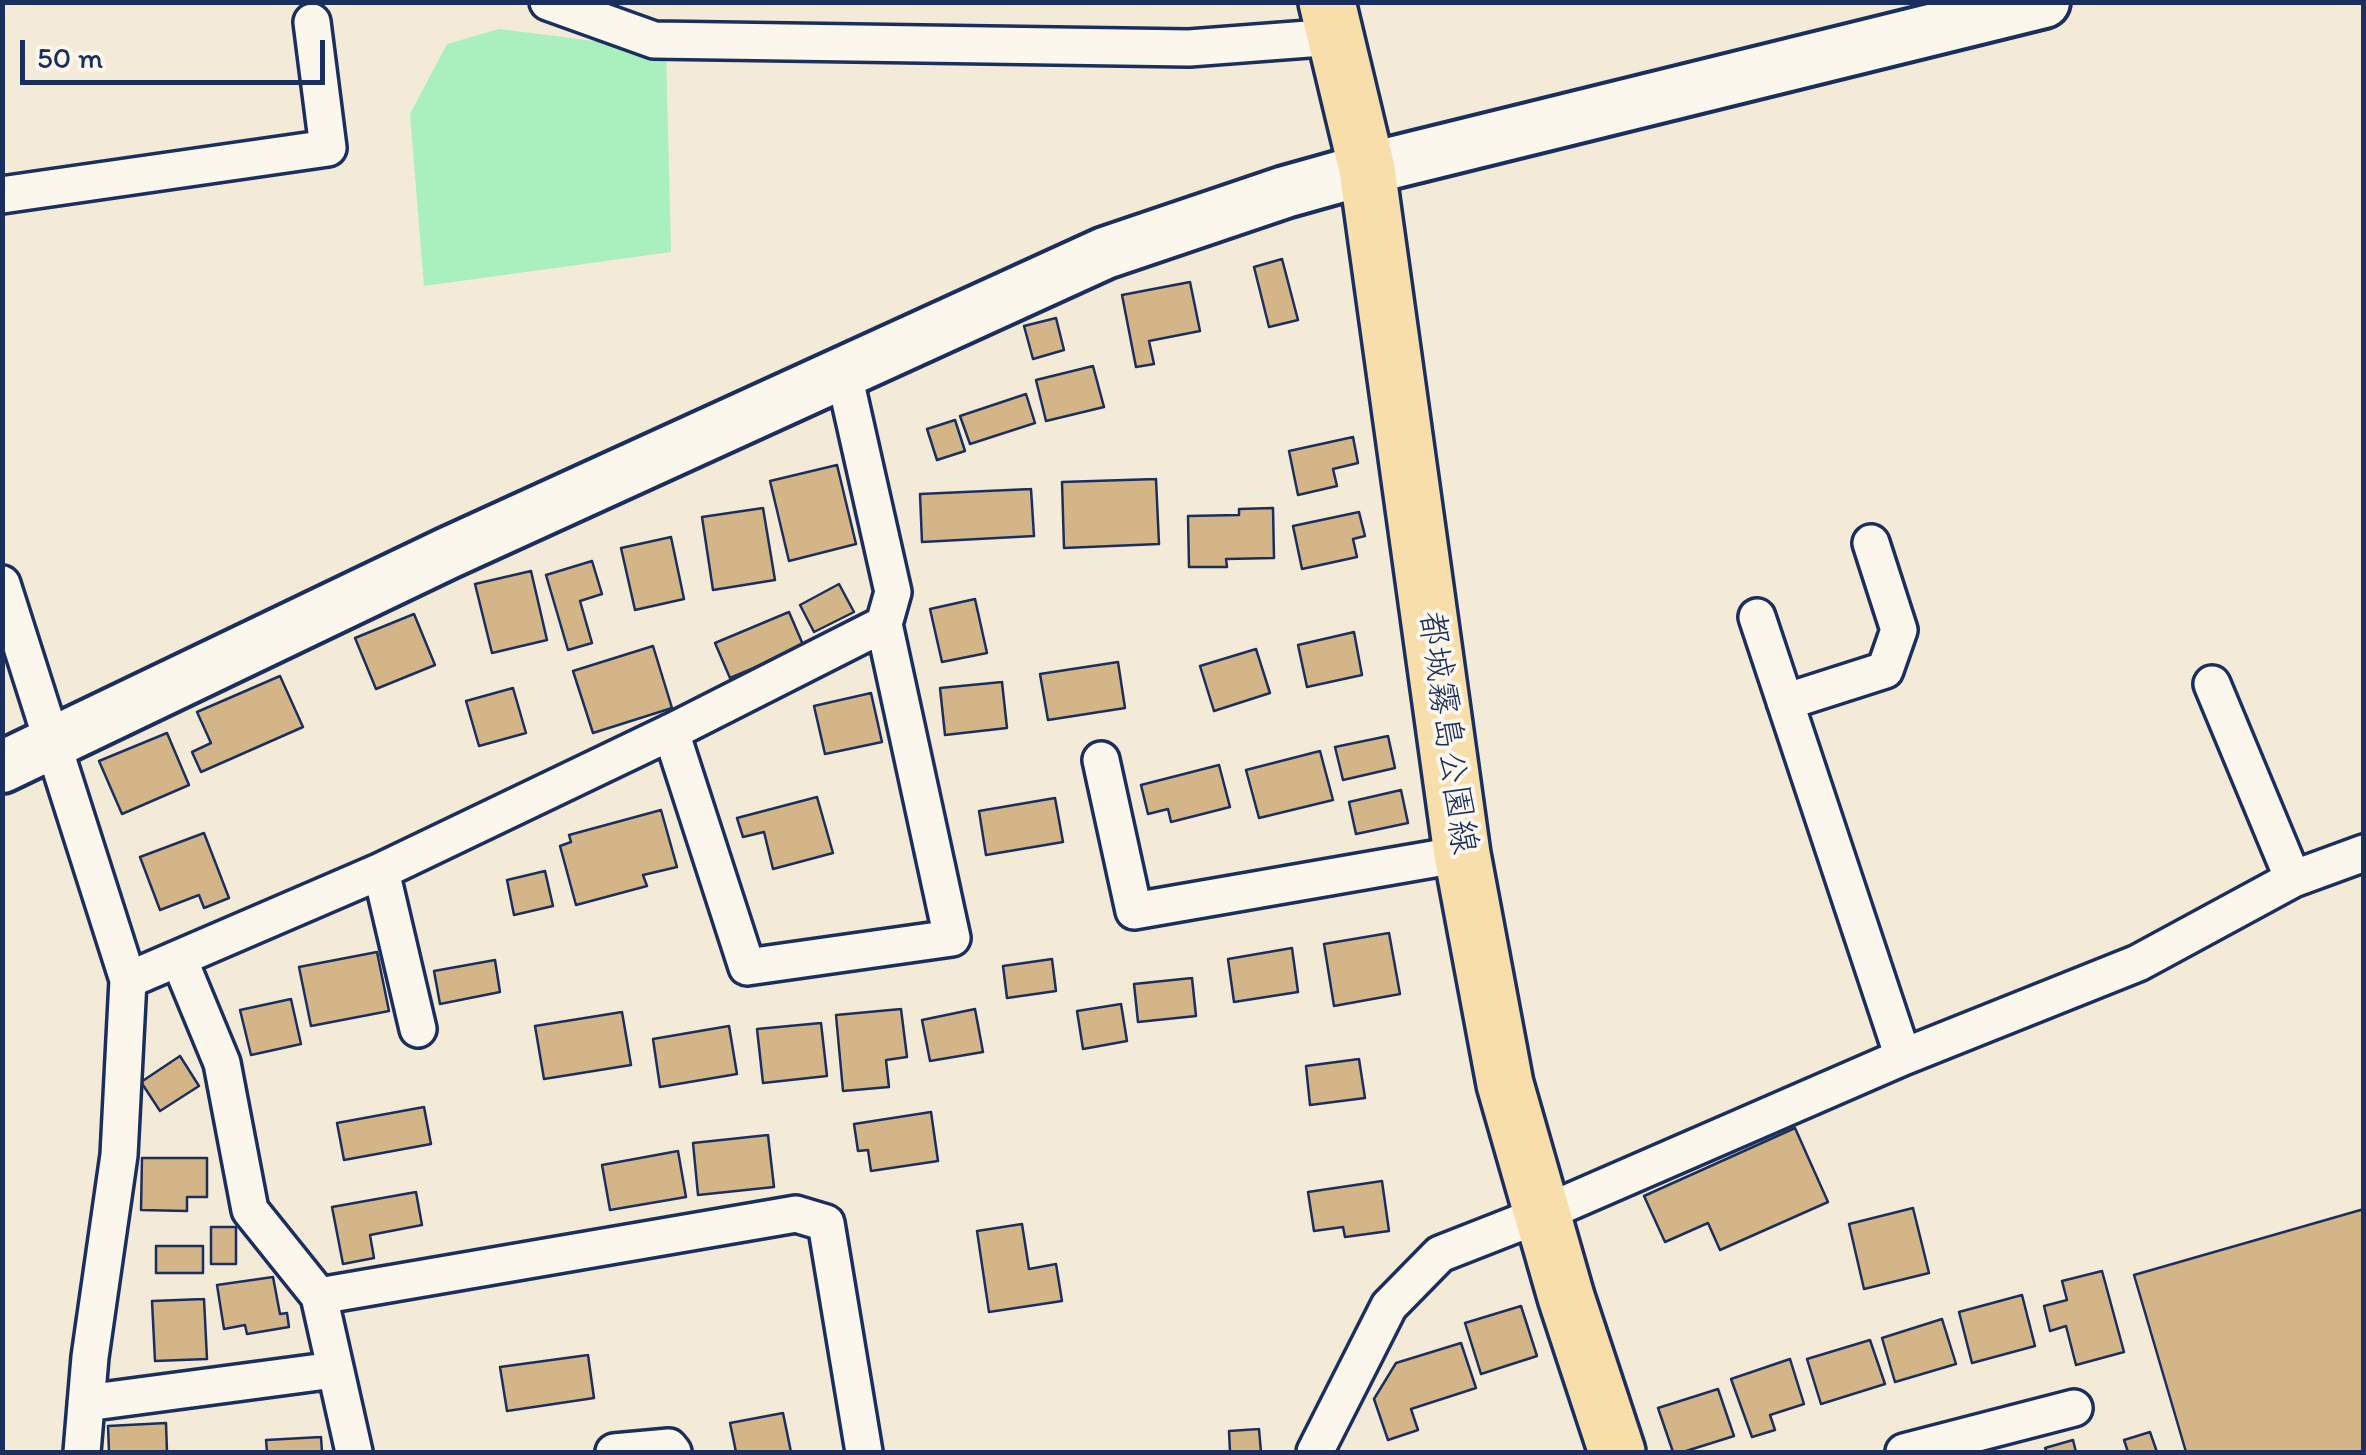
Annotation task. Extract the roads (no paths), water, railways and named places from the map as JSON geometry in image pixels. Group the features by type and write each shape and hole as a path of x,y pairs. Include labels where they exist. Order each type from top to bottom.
{"main road":[{"name":"都城霧島公園線","path":"1331,20 1367,170 1462,854 1505,1084 1618,1452"}],"street":[{"path":"548,2 654,40 1189,48 1331,20"},
{"path":"2,767 448,553 1106,254 1285,192 2044,2"},
{"path":"2,196 328,148 312,22"},
{"path":"671,732 747,968 952,938 884,624 892,592 844,370"},
{"path":"1785,702 1885,670 1899,630 1871,543"},
{"path":"2,584 128,980 119,1155 82,1452"},
{"path":"1757,617 1903,1058"},
{"path":"128,980 381,870 671,732 884,624"},
{"path":"2212,684 2293,880"},
{"path":"1102,760 1134,910 1462,854"},
{"path":"1315,1452 1390,1306 1440,1254 2138,963 2293,880 2364,853"},
{"path":"381,870 418,1029"},
{"path":"179,958 222,1064 250,1210 320,1296 354,1452"},
{"path":"320,1296 796,1214 826,1222 864,1452"},
{"path":"86,1402 334,1370"},
{"path":"1904,1452 2074,1408"},
{"path":"614,1452 669,1447 673,1452"}]}
